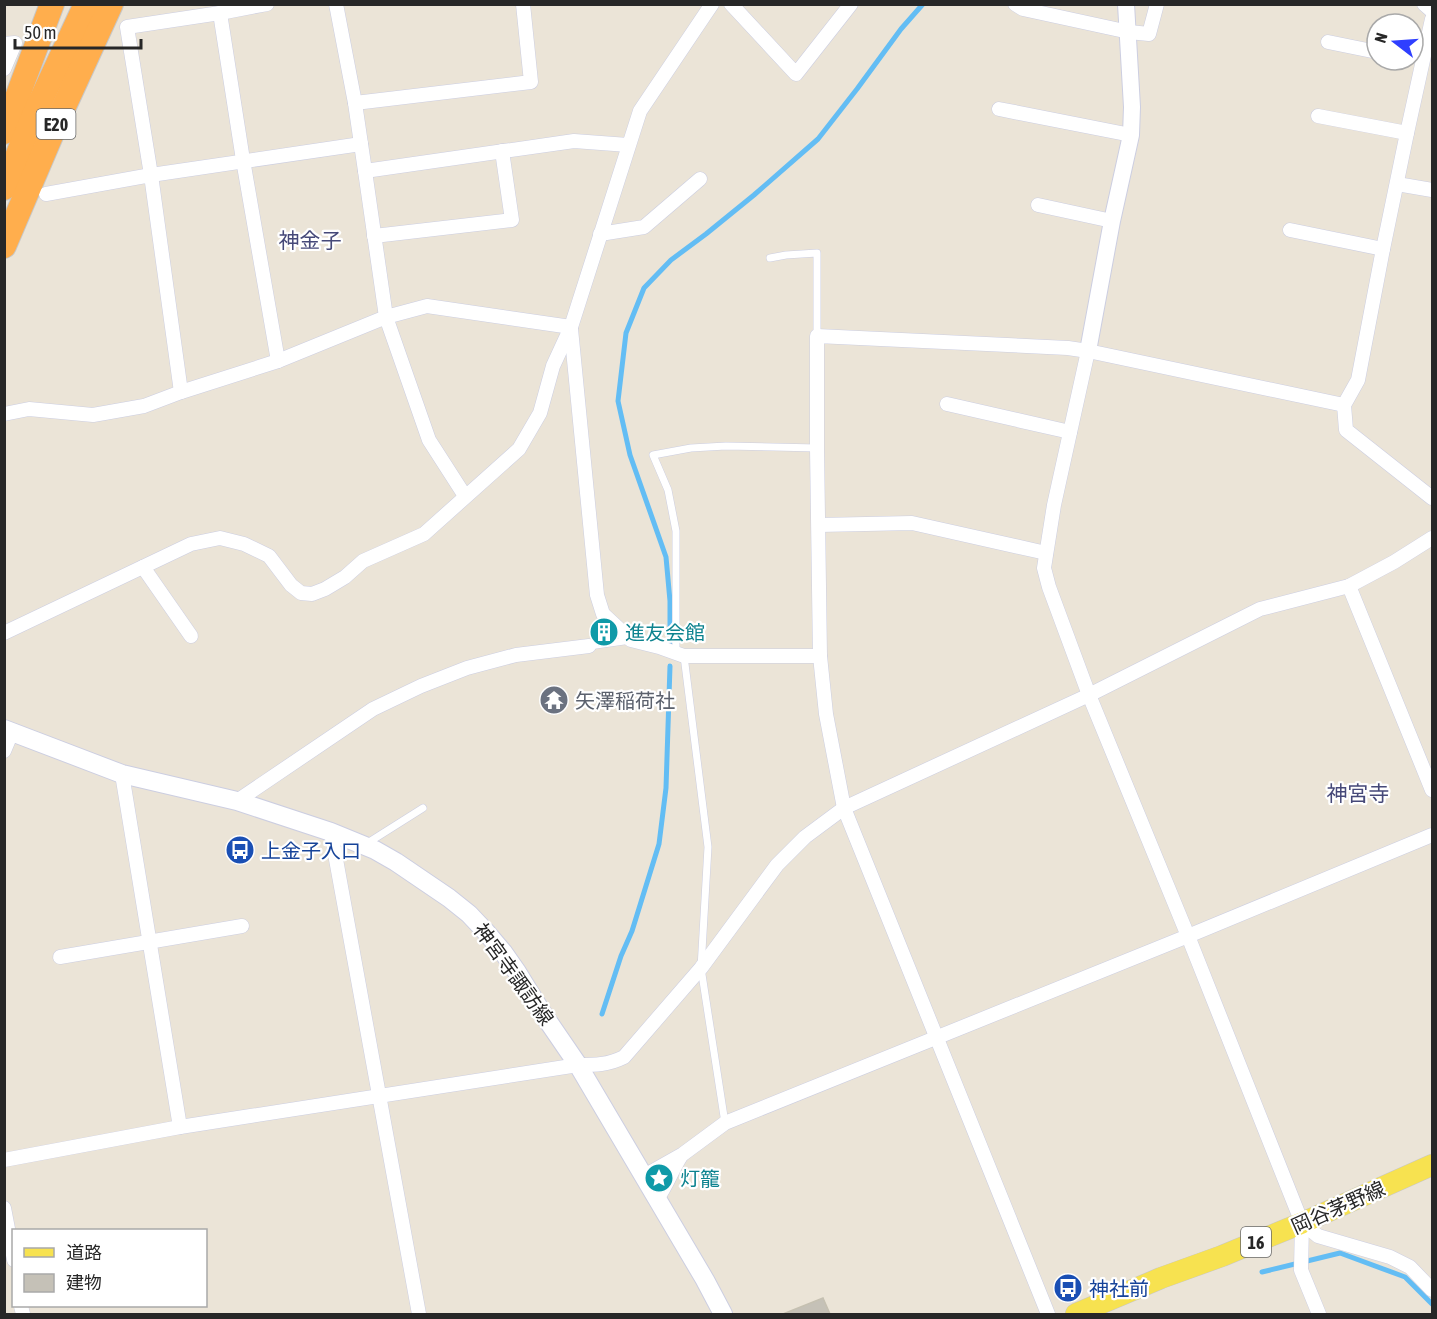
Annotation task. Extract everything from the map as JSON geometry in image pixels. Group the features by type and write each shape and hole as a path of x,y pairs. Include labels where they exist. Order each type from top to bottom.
{"highway":[{"path":"4,132 52,4"},
{"name":"E20","path":"4,188 34,115 86,4"},
{"name":"E20","path":"4,246 111,4"}],"main road":[{"name":"神宮寺諏訪線","path":"8,731 122,774 237,801 364,845 396,862 469,914 503,952 578,1065 723,1314"},
{"name":"岡谷茅野線","path":"1076,1314 1302,1223 1432,1165"}],"street":[{"path":"181,392 151,175 127,27 267,4"},
{"path":"336,4 362,144 386,317 429,440 465,496"},
{"path":"355,103 531,82 524,4"},
{"path":"4,633 192,544 220,538 244,543 269,556 291,585 301,592 312,594 345,577 363,561 424,534 519,449 540,413 553,366 571,327 640,111 712,4"},
{"path":"731,4 796,74 851,4"},
{"path":"1015,4 1023,9 1129,32 1149,34 1157,4"},
{"path":"1126,4 1132,107 1131,135 1112,221 1088,351 1054,505 1044,568 1089,696 1188,936 1302,1223 1301,1270 1319,1314"},
{"path":"1424,4 1432,11"},
{"path":"220,13 278,361"},
{"path":"1425,40 1432,19"},
{"path":"1328,42 1365,50"},
{"path":"4,44 15,43 4,69"},
{"path":"1416,72 1407,133 1358,380 1344,405 1346,430 1432,498"},
{"path":"999,109 1131,135"},
{"path":"1318,116 1407,133"},
{"path":"365,171 574,141 628,145"},
{"path":"46,194 243,160 362,144"},
{"path":"374,236 512,220 502,152"},
{"path":"600,234 644,227 700,179"},
{"path":"1396,184 1432,190"},
{"path":"1038,206 1112,221"},
{"path":"1290,230 1383,249"},
{"path":"4,414 29,409 93,415 144,406 278,361 386,317 427,306 571,327"},
{"path":"571,327 597,595 603,614 631,640 680,655 820,656"},
{"path":"1048,1314 844,808 826,714 820,656 817,336 1068,348 1344,405"},
{"path":"947,404 1070,432"},
{"path":"819,525 912,523 1046,553"},
{"path":"4,1160 380,1095 578,1065 612,1063 624,1057 701,968 777,865 805,837 844,808 1089,696 1260,609 1349,586 1432,538"},
{"path":"143,567 191,636"},
{"path":"1349,586 1432,790"},
{"path":"237,801 373,709 421,686 467,668 516,655 589,646"},
{"path":"4,751 8,731"},
{"path":"122,774 180,1128"},
{"path":"331,832 419,1314"},
{"path":"644,1176 682,1154 726,1123 1432,835"},
{"path":"60,957 242,926"},
{"path":"657,1199 682,1154"},
{"path":"4,1208 12,1250"},
{"path":"1302,1223 1318,1236 1390,1257 1410,1267 1432,1290"}],"lane":[{"path":"770,258 817,253 817,336"},
{"path":"726,1123 701,968 708,847 680,655 676,531 668,490 653,455 691,448 726,446 817,448"},
{"path":"589,646 631,640"},
{"path":"364,845 423,808"}],"building":[{"name":"進友会館","path":"601,624 611,634 611,637 597,639 596,625"},
{"path":"823,1298 830,1314 783,1314"}],"waterway":[{"path":"670,643 670,601 666,557 630,455 618,401 626,333 644,288 671,260 754,195 818,139 901,29 923,4"},
{"path":"602,1014 621,956 632,931 659,844 666,788 670,666"},
{"path":"1262,1272 1340,1253 1405,1277 1432,1304"}],"place":[{"name":"進友会館","path":"604,632"},
{"name":"矢澤稲荷社","path":"554,700"},
{"name":"上金子入口","path":"240,850"},
{"name":"灯籠","path":"659,1178"},
{"name":"神社前","path":"1068,1288"}],"district":[{"name":"神金子","path":"310,240"},
{"name":"神宮寺","path":"1358,793"}]}
